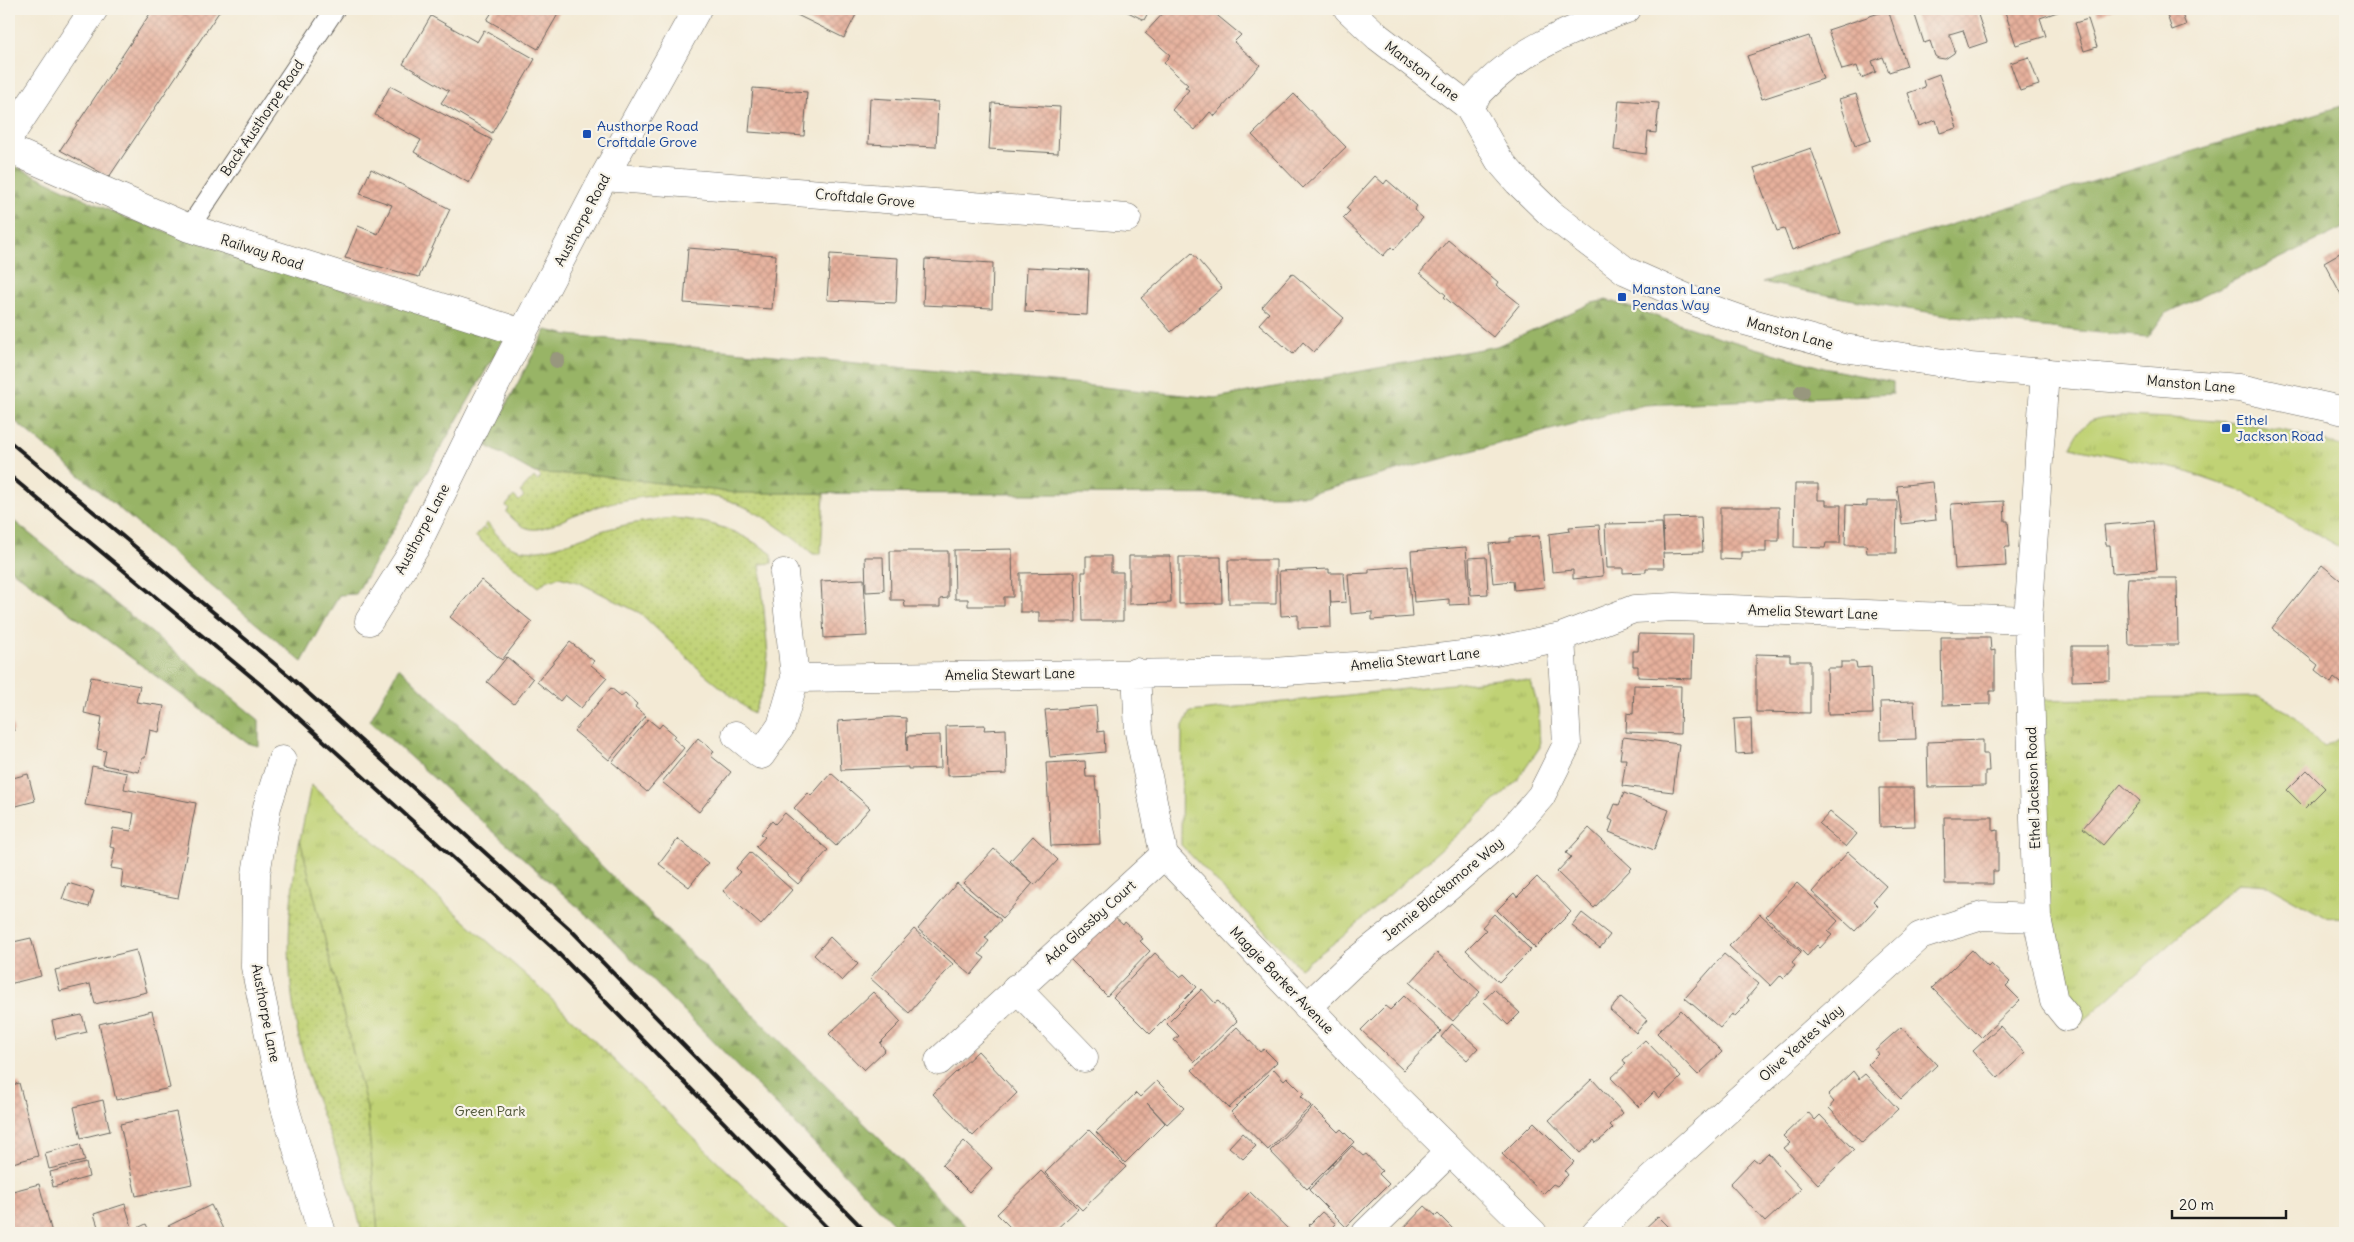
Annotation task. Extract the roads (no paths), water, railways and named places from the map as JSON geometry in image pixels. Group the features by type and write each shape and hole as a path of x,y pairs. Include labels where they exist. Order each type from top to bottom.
{"street":[{"path":"9,137 94,9"},
{"name":"Austhorpe Road","path":"470,434 604,177 697,9"},
{"name":"Manston Lane","path":"1348,9 1378,37 1468,106 1499,160 1518,182 1551,214 1626,271 1745,321 1844,348 1970,367 2238,388 2345,411"},
{"path":"1468,106 1482,87 1510,63 1532,48 1578,26 1627,9"},
{"name":"Railway Road","path":"9,148 189,228 523,333"},
{"name":"Croftdale Grove","path":"604,177 1127,218"},
{"name":"Ethel Jackson Road","path":"2045,372 2028,620 2037,918 2054,1001 2067,1017"},
{"name":"Austhorpe Lane","path":"369,621 415,548 470,434"},
{"path":"736,735 761,755 781,726 795,678 784,573"},
{"name":"Amelia Stewart Lane","path":"795,678 1136,672 1273,672 1396,663 1495,651 1561,637 1634,609 1675,607 2028,620"},
{"name":"Jennie Blackamore Way","path":"1307,1007 1352,964 1437,897 1503,840 1541,796 1567,744 1561,637"},
{"path":"1136,672 1139,732 1164,856"},
{"name":"Austhorpe Lane","path":"282,760 267,807 256,874 255,967 283,1101 322,1233"},
{"name":"Maggie Barker Avenue","path":"1164,856 1307,1007 1449,1152 1533,1233"},
{"name":"Ada Glassby Court","path":"939,1061 1016,988 1164,856"},
{"name":"Olive Yeates Way","path":"1596,1233 1639,1190 1920,936 1982,916 2037,918"},
{"path":"1016,988 1084,1058"},
{"path":"1366,1233 1449,1152"}],"lane":[{"name":"Back Austhorpe Road","path":"189,228 335,9"}],"railway":[{"path":"9,441 288,675 572,931 867,1233"},
{"path":"9,475 272,694 554,949 832,1233"}],"place":[{"name":"Austhorpe Road Croftdale Grove","path":"587,134"},
{"name":"Manston Lane Pendas Way","path":"1622,297"},
{"name":"Ethel Jackson Road","path":"2226,428"}],"park label":[{"name":"Green Park","path":"490,1111"}]}
